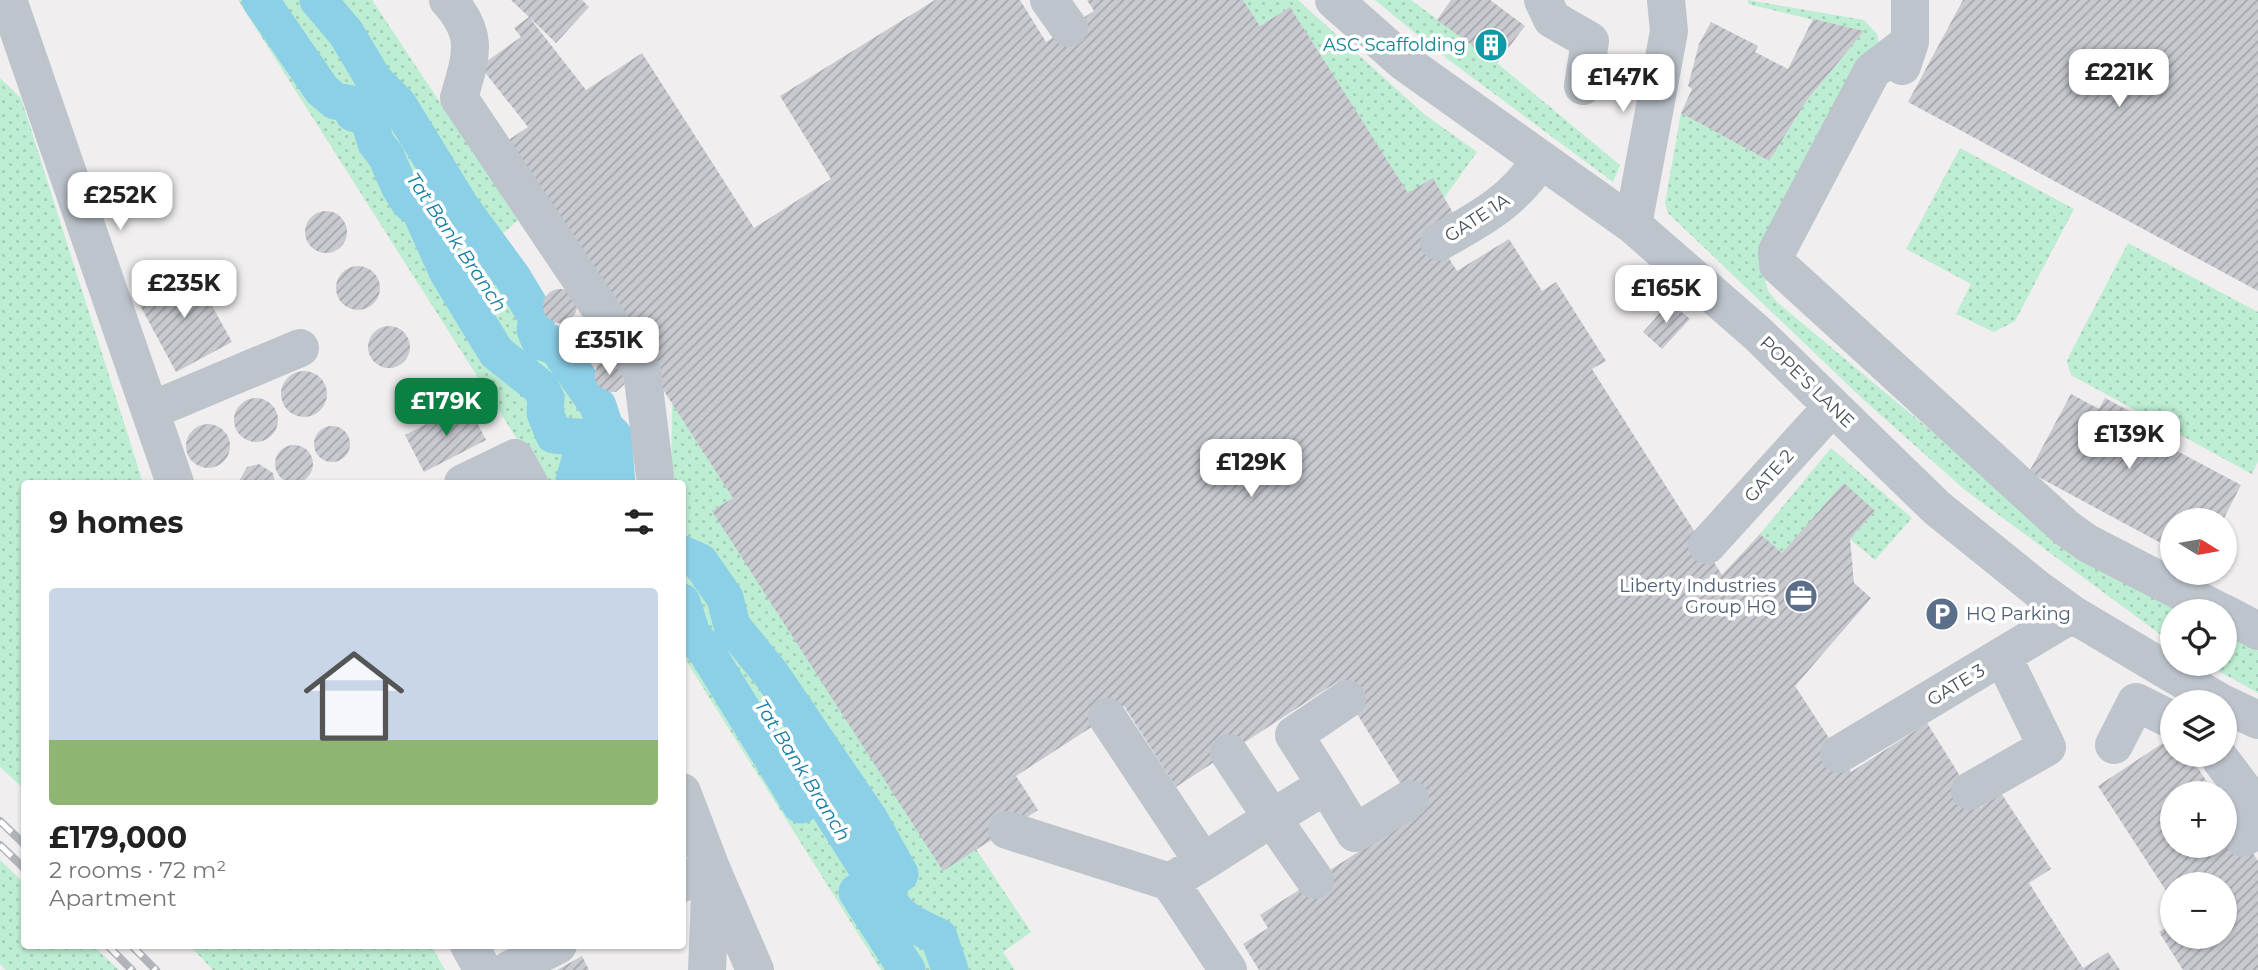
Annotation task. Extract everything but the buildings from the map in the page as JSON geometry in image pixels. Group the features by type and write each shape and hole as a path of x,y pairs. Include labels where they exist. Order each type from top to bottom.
{"street":[{"path":"8,0 174,480"},
{"path":"448,0 464,18 472,43 459,98 642,371 654,475"},
{"name":"POPE'S LANE","path":"1334,0 1404,62 1633,225 1758,334 1937,509 2072,614 2200,690"},
{"path":"1543,0 1552,19 1590,41 1583,86"},
{"path":"1633,225 1669,32 1665,0"},
{"path":"1911,16 1871,71 1777,251 1778,265 2065,527 2087,543 2196,599"},
{"name":"GATE 1A","path":"1439,242 1485,216 1517,192 1541,160"},
{"path":"150,411 300,348"},
{"name":"GATE 2","path":"1707,545 1832,407"},
{"path":"469,480 515,458 527,480"},
{"name":"GATE 3","path":"1839,754 2072,614"},
{"path":"2237,620 2258,631"},
{"path":"1970,791 2047,747 2003,657"},
{"path":"1347,699 1289,726 1359,840 1410,799"},
{"path":"2114,745 2136,702 2160,714"},
{"name":"POPE'S LANE","path":"2237,710 2258,720"},
{"path":"1107,717 1203,862"},
{"path":"1229,753 1315,880"},
{"path":"2216,767 2247,817"},
{"path":"1170,882 1326,785"},
{"path":"686,814 697,876 707,970"},
{"path":"1007,830 1170,882 1228,970"},
{"path":"697,876 754,970"},
{"path":"471,949 483,970"},
{"path":"509,970 550,949"}],"green space":[{"path":"238,0 372,0 518,220 498,238 628,441 629,480 543,480"},
{"path":"1243,0 1298,0 1424,114 1477,152 1444,198 1408,193 1290,8 1260,26"},
{"path":"1375,0 1411,0 1497,63 1620,165 1613,182 1438,52"},
{"path":"1748,0 1864,20 1877,34 1879,43 1764,276 1768,291 1778,303 2063,541 2168,599 2160,599 2160,634 1965,490 1865,401 1668,213 1665,203 1681,113 1769,161 1807,100 1863,32 1748,4"},
{"path":"0,78 21,98 142,480 21,480 21,786 0,767"},
{"path":"1960,148 2074,209 2015,321 1994,332 1956,314 1971,284 1906,249"},
{"path":"2128,243 2258,312 2258,461 2252,474 2071,375 2067,362 2070,354"},
{"path":"672,403 733,498 713,511 976,849 1031,932 1003,952 1015,970 881,970 686,661 686,480 671,480"},
{"path":"1831,448 1912,518 1875,560 1850,539 1875,511 1844,484 1782,553 1760,534"},
{"path":"2237,635 2258,646 2258,693 2227,676 2237,676"},
{"path":"0,860 21,880 21,949 96,949 119,970 6,970 0,964"},
{"path":"193,949 433,949 445,970 213,970"}],"waterway":[{"path":"260,0 322,90 335,101 352,104 353,113 368,117 376,143 386,156 399,186 409,202 420,211 448,273 496,352 540,387 546,398 545,413 554,435 586,438 574,480"},
{"path":"318,0 346,33 374,80 398,104 461,207 513,278 537,318 535,330 540,342 551,343 561,353 598,406 605,427 613,435 617,480"},
{"path":"686,556 700,562 725,598 732,626 771,674 870,820 900,874 886,884 891,904 904,918 939,937 950,970"},
{"path":"686,615 692,634 708,654 801,805"},
{"name":"Tat Bank Branch","path":"799,761 893,910"},
{"path":"857,892 907,970"}],"railway":[{"path":"0,821 21,841"},
{"path":"0,845 21,865"},
{"path":"111,949 132,970"},
{"path":"135,949 156,970"}],"place":[{"name":"ASC Scaffolding","path":"1491,45"},
{"name":"Liberty Industries Group HQ","path":"1801,596"},
{"name":"HQ Parking","path":"1942,614"}]}
